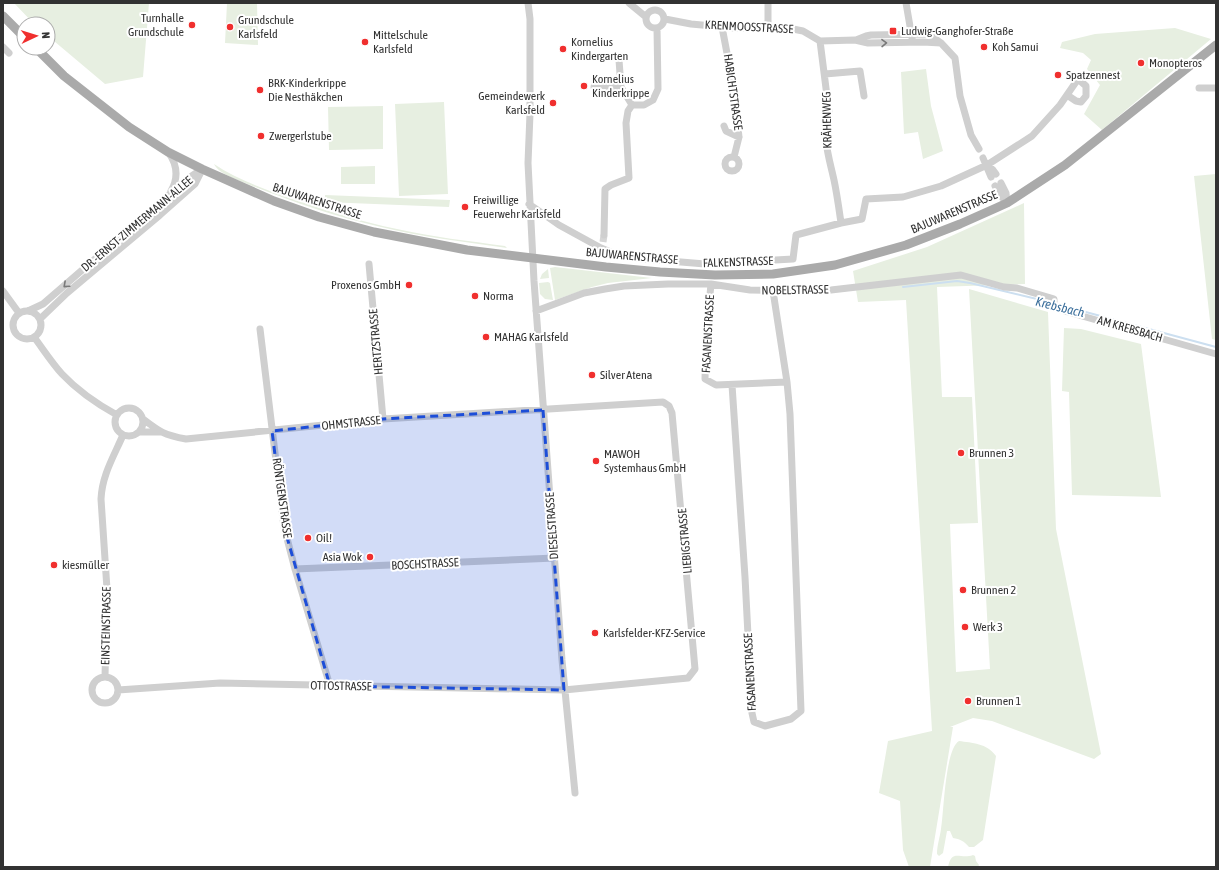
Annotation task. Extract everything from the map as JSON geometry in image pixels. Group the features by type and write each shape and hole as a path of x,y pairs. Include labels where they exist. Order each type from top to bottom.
{"main road":[{"path":"3,16 16,29"},
{"name":"BAJUWARENSTRASSE","path":"44,56 64,76 129,127 168,152 274,201 319,217 374,232 467,250 660,272 715,275 773,274 835,265 906,245 960,224 1007,203 1076,157 1216,45"}],"street":[{"path":"528,3 530,61 530,131 528,163 533,258"},
{"path":"629,3 646,17 649,25 657,28"},
{"path":"768,3 768,28"},
{"path":"906,3 913,42"},
{"path":"646,17 652,10 660,7 664,14 665,20 662,25 657,28"},
{"name":"KRENMOOSSTRASSE","path":"665,20 722,27 788,28 803,31 820,41"},
{"name":"HABICHTSTRASSE","path":"722,27 734,90 739,137 734,157"},
{"path":"632,105 644,105 653,100 658,89 657,28"},
{"path":"856,40 866,36 929,34 941,43 955,58 960,96 971,135 979,149"},
{"path":"820,41 856,40 868,43 941,43"},
{"name":"KRÄHENWEG","path":"820,41 829,112 826,122 827,152 834,181 841,223"},
{"path":"3,47 9,53 3,54"},
{"path":"619,60 621,87 632,105"},
{"path":"825,74 860,71 864,96"},
{"path":"594,87 621,87"},
{"path":"1199,88 1216,88"},
{"path":"841,223 862,219 866,198 903,197 941,186 987,165 1032,136 1067,95"},
{"path":"603,242 605,189 628,178 626,123 628,111 632,105"},
{"path":"724,126 726,131 739,137"},
{"path":"168,152 174,160 176,169 173,186 168,195"},
{"path":"983,158 987,165 993,170 993,176"},
{"name":"DR.-ERNST-ZIMMERMANN-ALLEE","path":"28,311 43,304 168,195 202,169"},
{"name":"DR.-ERNST-ZIMMERMANN-ALLEE","path":"40,319 67,293 195,184 202,169"},
{"path":"998,184 1006,193 1007,203"},
{"name":"FALKENSTRASSE","path":"529,204 559,225 603,242 618,255 669,262 723,264 793,259 796,235 841,223"},
{"name":"DIESELSTRASSE","path":"533,258 564,690 575,793"},
{"name":"HERTZSTRASSE","path":"369,264 383,419"},
{"name":"NOBELSTRASSE","path":"536,311 584,293 644,285 710,284 750,290 831,290 961,275 1017,288 1054,299"},
{"name":"FASANENSTRASSE","path":"710,284 706,336 705,379 716,385 787,382"},
{"path":"3,291 19,313"},
{"name":"FASANENSTRASSE","path":"732,385 752,712 754,722 765,726 791,719 801,711 787,382 773,291"},
{"name":"AM KREBSBACH","path":"1054,299 1054,308 1216,354"},
{"path":"28,311 37,315 40,319 40,331 34,337 26,339 18,336 13,324 19,313 28,311"},
{"name":"RÖNTGENSTRASSE","path":"260,329 284,528 330,686"},
{"path":"34,337 61,374 101,407 117,415"},
{"name":"LIEBIGSTRASSE","path":"543,410 663,402 669,406 672,413 676,446 695,660 695,669 688,678 564,690"},
{"path":"130,408 139,412 142,419 142,428 139,432 129,436 123,435 118,431 115,420 121,410 130,408"},
{"name":"OHMSTRASSE","path":"161,432 170,436 186,438 272,431 383,419 543,410"},
{"path":"142,419 161,432"},
{"path":"139,432 161,432"},
{"name":"EINSTEINSTRASSE","path":"105,677 107,589 101,488 104,477 123,435"},
{"name":"BOSCHSTRASSE","path":"295,568 555,558"},
{"name":"EINSTEINSTRASSE","path":"105,677 112,679 115,682 118,690 115,698 108,703 99,702 96,700 92,692 93,684 99,678 105,677"},
{"name":"OTTOSTRASSE","path":"118,690 220,683 564,690"}],"highlighted area":[{"path":"543,410 564,690 330,686 284,527 272,431 383,419"}],"shaded area":[{"path":"14,3 149,3 143,77 105,84 56,43 56,16 26,16"},
{"path":"227,3 257,3 258,45 225,43"},
{"path":"1175,28 1211,39 1102,130 1084,114 1100,85 1087,69 1091,60 1083,53 1060,48 1062,42 1095,34"},
{"path":"926,69 931,106 943,151 923,159 918,132 904,134 901,72"},
{"path":"444,102 448,194 399,196 395,104"},
{"path":"383,106 383,149 329,150 328,107"},
{"path":"214,164 243,180 263,188 345,216 410,232 505,246 507,248 412,234 348,219 298,203 236,179 220,171"},
{"path":"375,166 375,184 341,184 341,167"},
{"path":"1216,174 1216,340 1212,339 1194,176"},
{"path":"325,195 450,200 449,207 325,202"},
{"path":"1024,203 1025,284 937,287 942,397 972,397 978,523 950,524 956,672 990,669 969,289 1048,312 1056,529 1101,754 1094,759 992,721 973,718 950,727 953,727 930,867 909,867 903,850 900,801 879,793 888,741 932,731 906,300 858,302 853,271 927,247"},
{"path":"555,267 652,278 608,283 555,300 550,268"},
{"path":"548,269 549,278 540,279 542,274"},
{"path":"539,283 550,283 553,300 545,299 540,294"},
{"path":"1064,328 1081,329 1141,344 1161,497 1072,495 1069,392 1062,391"},
{"path":"959,741 984,746 996,756 983,840 974,847 969,847 962,841 953,838 950,831 947,831 943,853 939,856 937,851 948,768 954,746"},
{"path":"954,856 975,856 979,865 978,867 948,867"}],"waterway":[{"name":"Krebsbach","path":"903,287 957,281 970,283 1041,300 1216,347"}],"tunnel":[{"path":"603,242 604,235"}],"place":[{"name":"Turnhalle Grundschule","path":"192,25"},
{"name":"Grundschule Karlsfeld","path":"230,27"},
{"name":"Ludwig-Ganghofer-Straße","path":"893,31"},
{"name":"Mittelschule Karlsfeld","path":"365,42"},
{"name":"Koh Samui","path":"984,47"},
{"name":"Kornelius Kindergarten","path":"563,49"},
{"name":"Monopteros","path":"1141,63"},
{"name":"Spatzennest","path":"1058,75"},
{"name":"Kornelius Kinderkrippe","path":"584,86"},
{"name":"BRK-Kinderkrippe Die Nesthäkchen","path":"260,90"},
{"name":"Gemeindewerk Karlsfeld","path":"553,103"},
{"name":"Zwergerlstube","path":"261,136"},
{"name":"Freiwillige Feuerwehr Karlsfeld","path":"465,207"},
{"name":"Proxenos GmbH","path":"409,285"},
{"name":"Norma","path":"475,296"},
{"name":"MAHAG Karlsfeld","path":"486,337"},
{"name":"Silver Atena","path":"592,375"},
{"name":"Brunnen 3","path":"961,453"},
{"name":"MAWOH Systemhaus GmbH","path":"596,461"},
{"name":"Oil!","path":"308,538"},
{"name":"Asia Wok","path":"370,557"},
{"name":"kiesmüller","path":"54,565"},
{"name":"Brunnen 2","path":"963,590"},
{"name":"Werk 3","path":"965,627"},
{"name":"Karlsfelder-KFZ-Service","path":"595,633"},
{"name":"Brunnen 1","path":"968,701"}]}
